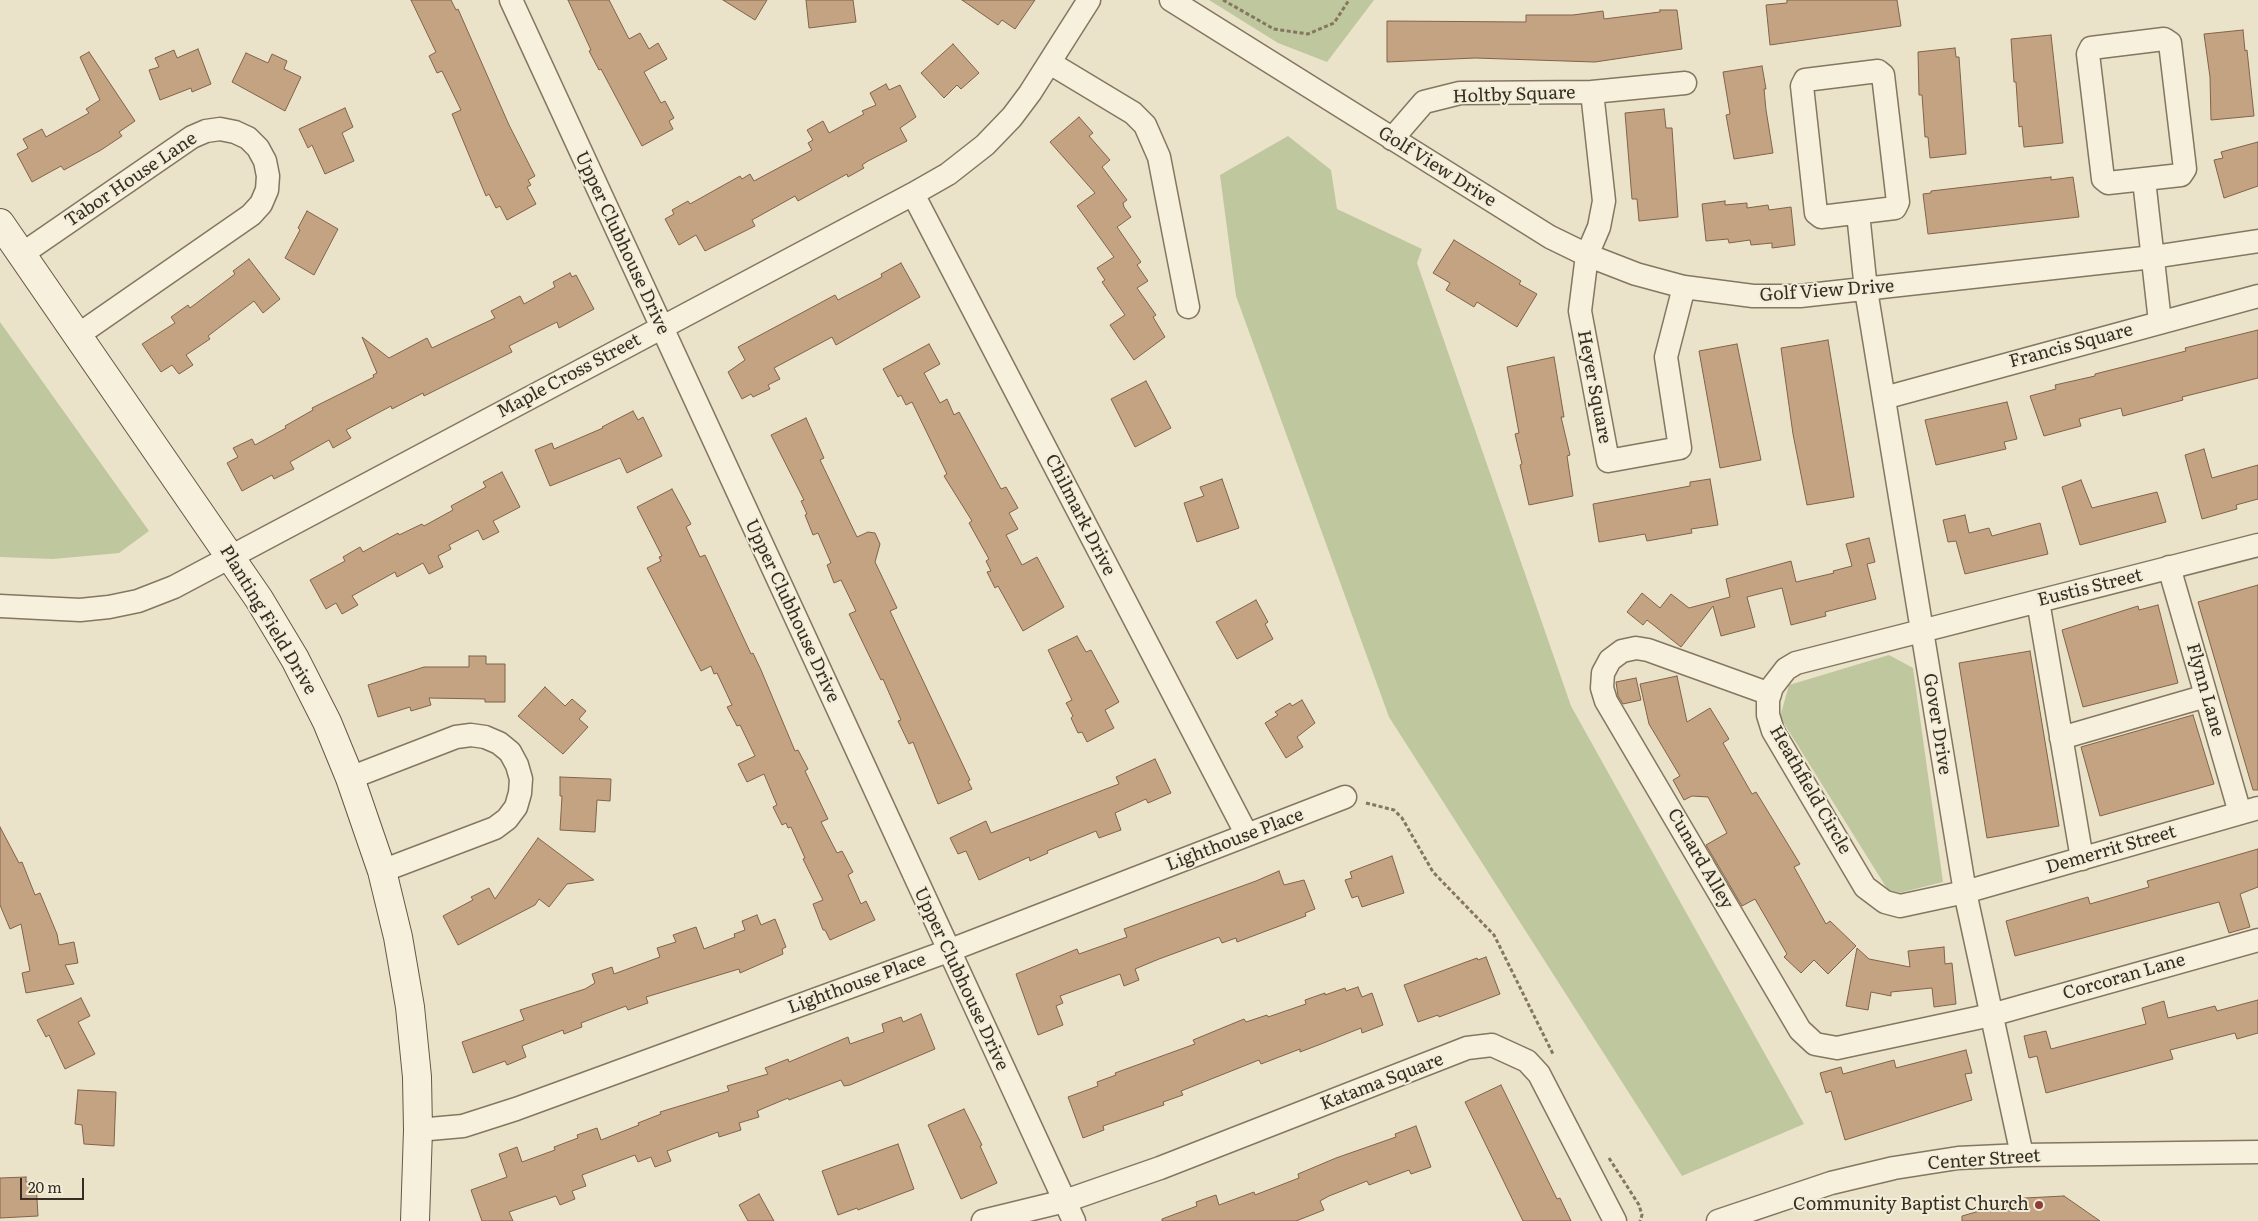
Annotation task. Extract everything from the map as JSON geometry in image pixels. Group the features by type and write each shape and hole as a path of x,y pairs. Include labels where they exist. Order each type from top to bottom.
{"street":[{"name":"Upper Clubhouse Drive","path":"511,0 1069,1211"},
{"name":"Maple Cross Street","path":"0,606 80,610 109,607 138,601 174,586 913,194 948,174 985,145 1016,111 1050,63 1089,0"},
{"name":"Golf View Drive","path":"1172,0 1550,237 1587,256 1636,274 1684,287 1752,296 1800,296 2153,257 2258,240"},
{"path":"2164,39 2170,43 2184,169 2181,175 2144,180 2108,183 2103,179 2088,54 2091,48 2164,39"},
{"path":"1050,63 1133,112 1145,125 1159,158 1188,308"},
{"path":"1878,71 1883,75 1898,202 1895,208 1858,213 1821,217 1816,213 1802,86 1805,80 1878,71"},
{"name":"Holtby Square","path":"1392,139 1424,102 1460,93 1592,92 1685,83"},
{"name":"Holtby Square","path":"1587,256 1599,227 1604,201 1592,92"},
{"name":"Tabor House Lane","path":"22,254 192,137 206,131 220,129 235,132 248,138 258,148 265,161 268,176 261,204 251,215 78,335"},
{"path":"2144,180 2160,322"},
{"name":"Chilmark Drive","path":"913,194 1247,835"},
{"name":"Gover Drive","path":"1858,213 1866,290 1965,892 2022,1155"},
{"name":"Planting Field Drive","path":"0,223 231,556 295,659 327,722 350,778 382,871 398,938 410,1007 416,1077 418,1130 415,1221"},
{"name":"Heyer Square","path":"1587,256 1580,312 1608,461 1680,448 1666,357 1684,287"},
{"name":"Francis Square","path":"1884,398 2258,296"},
{"name":"Eustis Street","path":"1921,631 2258,545"},
{"name":"Flynn Lane","path":"2169,567 2206,696 2249,811"},
{"path":"2038,601 2082,859"},
{"path":"1770,694 1778,678 1796,663 1921,631"},
{"name":"Cunard Alley","path":"1770,694 1648,650 1636,648 1622,651 1610,660 1603,673 1602,688 1606,701 1807,1038 1825,1047 1837,1048 1991,1014"},
{"name":"Heathfield Circle","path":"1770,694 1768,715 1773,731 1872,894 1885,902 1900,906 1965,892"},
{"path":"2061,738 2206,696"},
{"path":"350,778 456,737 471,735 485,736 499,743 510,752 517,764 521,779 520,793 516,807 507,819 495,828 382,871"},
{"name":"Lighthouse Place","path":"418,1130 463,1126 516,1109 948,951 1345,797"},
{"name":"Demerrit Street","path":"1965,892 2249,811"},
{"name":"Corcoran Lane","path":"1991,1014 2258,940"},
{"name":"Katama Square","path":"983,1221 1069,1211 1169,1164 1467,1048 1492,1045 1527,1061 1538,1074 1615,1221"},
{"name":"Center Street","path":"1718,1221 1831,1183 1894,1168 1958,1158 2022,1155 2258,1152"}],"path":[{"path":"1223,0 1274,29 1308,34 1334,23 1349,0"},
{"path":"1345,797 1394,810 1402,818 1433,872 1479,919 1500,944 1538,1027 1557,1061"},
{"path":"1604,1150 1639,1205 1642,1215 1640,1221"}],"green space":[{"path":"1209,0 1374,0 1327,62 1278,43"},
{"path":"1288,136 1331,170 1337,209 1422,249 1417,263 1571,706 1804,1124 1682,1176 1389,717 1236,296 1220,175"},
{"path":"0,322 149,531 119,553 53,559 0,557"},
{"path":"1889,655 1913,668 1943,882 1891,895 1780,717 1789,685"}],"building":[{"path":"411,0 451,0 456,10 458,9 509,125 535,176 528,180 531,185 527,187 536,204 507,220 500,206 496,208 489,194 486,196 452,114 461,110 442,71 437,73 429,56 436,52"},
{"path":"568,0 609,0 629,39 640,33 649,49 658,43 667,59 644,72 661,103 665,101 674,118 669,121 673,129 642,146 601,69 599,70 589,51 591,50"},
{"path":"723,0 767,0 755,20"},
{"path":"806,0 853,0 856,22 809,28"},
{"path":"962,0 1035,0 1015,29 1002,20 998,25"},
{"path":"1787,0 1897,0 1901,26 1770,45 1766,5 1787,3"},
{"path":"1660,10 1677,10 1682,49 1595,62 1475,58 1387,62 1387,21 1526,22 1526,15 1573,15 1603,11 1604,19 1660,12"},
{"path":"2243,30 2254,116 2211,120 2210,77 2204,34"},
{"path":"2051,35 2063,143 2024,147 2022,126 2019,127 2011,39"},
{"path":"953,44 979,73 961,89 957,85 944,98 921,73"},
{"path":"1955,48 1956,57 1959,57 1966,154 1930,158 1928,137 1925,137 1922,95 1919,95 1918,52"},
{"path":"198,49 211,84 192,92 191,88 160,100 149,70 159,67 155,58 174,50 177,58"},
{"path":"89,52 135,121 119,132 122,136 101,150 64,170 61,166 32,182 17,154 28,148 23,139 42,129 46,137 89,113 86,109 100,100 80,57"},
{"path":"246,53 268,63 272,54 287,61 284,69 301,77 285,111 232,82"},
{"path":"1762,66 1766,89 1764,89 1766,110 1773,153 1734,159 1726,115 1730,114 1723,72"},
{"path":"886,84 889,90 900,85 916,117 900,128 907,141 868,161 862,165 864,168 848,177 847,174 798,201 795,196 752,220 755,226 705,251 696,235 679,245 665,219 674,214 672,210 688,201 690,204 740,176 742,179 750,174 754,181 812,150 808,143 813,140 807,130 823,121 829,133 864,114 862,111 876,105 870,93"},
{"path":"345,108 353,127 342,133 354,161 325,174 312,145 308,148 299,129"},
{"path":"1664,109 1666,128 1672,128 1678,217 1639,221 1637,199 1632,199 1625,113"},
{"path":"1079,117 1093,133 1089,136 1110,160 1102,167 1127,200 1123,203 1131,217 1117,227 1141,262 1137,265 1148,281 1137,288 1156,315 1153,317 1165,337 1134,360 1110,325 1125,315 1102,282 1105,280 1097,268 1114,257 1077,206 1095,193 1050,142"},
{"path":"2258,142 2258,186 2224,198 2214,160 2223,158 2221,152"},
{"path":"2051,177 2051,180 2073,177 2079,217 1928,234 1923,194 1931,193 1931,191"},
{"path":"1725,201 1725,205 1747,203 1747,208 1768,205 1769,210 1791,207 1795,245 1772,248 1772,243 1751,245 1750,240 1729,243 1728,239 1706,241 1702,204"},
{"path":"307,211 338,229 314,275 285,258 300,230 298,228"},
{"path":"1454,240 1521,281 1519,284 1537,294 1517,327 1477,302 1474,307 1446,290 1450,283 1433,273"},
{"path":"249,259 280,299 263,313 254,301 208,336 210,339 186,355 193,365 179,374 172,365 161,372 142,344 175,323 171,317 188,305 190,308 235,274 233,271"},
{"path":"901,263 920,297 836,345 832,337 774,368 780,379 768,385 770,389 753,397 751,394 742,399 728,372 745,360 738,347 835,295 838,300 882,277 881,274"},
{"path":"570,273 572,277 576,275 594,309 559,328 557,322 509,346 512,352 424,396 423,393 392,409 391,406 346,430 351,438 333,448 329,440 290,462 294,469 274,479 272,475 242,491 227,463 238,457 233,448 252,439 255,445 286,428 285,426 313,410 312,408 374,377 373,375 377,373 362,337 389,358 427,338 432,348 495,318 491,311 520,296 524,304 555,287 553,282"},
{"path":"2258,330 2258,378 2182,397 2183,400 2123,416 2121,408 2079,419 2081,426 2044,436 2030,396 2056,389 2055,385 2095,376 2095,374 2186,351 2185,348"},
{"path":"1828,340 1854,497 1807,505 1793,434 1781,348"},
{"path":"929,344 940,364 924,373 940,403 947,399 954,415 959,412 1001,489 1006,487 1018,508 1009,513 1018,529 1006,535 1022,565 1037,557 1064,607 1023,631 998,586 995,588 987,572 991,571 986,561 989,559 969,523 972,521 944,476 947,474 912,402 906,405 901,395 898,397 883,369"},
{"path":"1737,344 1761,460 1720,468 1699,351"},
{"path":"1554,357 1564,417 1561,417 1570,455 1567,456 1573,496 1529,505 1515,434 1519,433 1507,367"},
{"path":"1146,381 1171,428 1135,447 1111,399"},
{"path":"2007,402 2017,439 2004,442 2006,449 1936,465 1925,420"},
{"path":"633,411 638,420 643,417 662,456 627,473 620,458 550,486 535,450 552,443 554,449 603,428"},
{"path":"806,418 824,458 820,460 857,537 868,532 875,533 880,544 875,562 897,608 890,611 970,780 968,781 972,789 938,804 913,742 909,744 898,721 901,720 883,679 881,680 849,614 856,611 841,580 834,583 827,565 831,563 818,533 813,535 801,501 804,500 771,435"},
{"path":"2204,449 2212,478 2258,465 2258,499 2236,505 2237,509 2202,519 2185,455"},
{"path":"502,472 520,507 493,521 499,532 483,540 478,530 449,545 451,549 438,556 443,567 429,574 423,563 397,577 395,572 352,596 358,605 342,614 336,603 326,609 310,580 345,561 343,557 360,547 363,552 398,533 399,535 422,524 424,526 453,510 451,506 486,487 483,482"},
{"path":"1222,479 1239,528 1197,542 1184,503 1204,496 1200,487"},
{"path":"1710,479 1718,525 1691,529 1692,533 1647,541 1645,534 1599,542 1593,504 1690,486 1690,482"},
{"path":"2081,480 2092,508 2157,492 2166,522 2080,545 2062,487"},
{"path":"672,489 691,524 686,527 700,557 705,555 751,654 753,653 761,670 795,751 798,750 808,769 805,771 828,819 821,822 837,853 842,851 853,872 848,875 861,904 866,901 875,920 830,940 825,930 823,930 813,904 823,900 803,859 805,858 791,827 788,828 786,823 782,825 773,807 777,805 764,774 747,782 738,764 755,756 740,725 737,726 727,707 732,705 717,673 714,674 711,666 701,671 647,568 661,561 659,557 662,556 637,507"},
{"path":"1965,515 1969,533 1989,528 1992,536 2040,523 2048,554 1965,574 1956,541 1948,542 1943,520"},
{"path":"1869,538 1875,562 1867,564 1876,599 1825,612 1826,616 1791,625 1782,588 1747,597 1755,627 1721,636 1713,606 1681,647 1647,620 1643,625 1627,612 1642,593 1660,608 1671,594 1689,608 1730,597 1726,579 1791,561 1796,582 1834,573 1833,571 1852,566 1846,544"},
{"path":"2258,585 2258,790 2253,790 2198,602"},
{"path":"1256,600 1268,622 1265,624 1273,639 1237,659 1216,622"},
{"path":"2158,605 2178,683 2083,707 2062,630 2138,606 2139,610"},
{"path":"1077,636 1086,652 1091,650 1119,702 1105,710 1114,728 1087,742 1082,732 1078,733 1071,718 1073,716 1066,703 1072,700 1048,650"},
{"path":"2030,651 2059,826 1987,838 1959,663"},
{"path":"469,656 486,656 486,664 505,664 505,702 485,702 485,699 429,698 431,705 411,711 410,707 378,717 368,685 424,667 469,667"},
{"path":"1677,676 1687,722 1710,708 1729,739 1723,743 1752,794 1756,792 1800,864 1794,867 1826,924 1830,921 1856,946 1828,974 1814,960 1801,973 1784,957 1787,954 1755,899 1742,906 1706,845 1727,833 1708,797 1692,796 1684,800 1673,780 1680,776 1649,724 1640,684"},
{"path":"1636,678 1641,700 1623,704 1618,696 1616,682"},
{"path":"545,687 565,706 572,699 586,711 579,719 588,727 563,754 518,716"},
{"path":"1302,700 1315,723 1297,737 1303,747 1286,758 1265,723 1278,715 1275,712 1290,703 1292,706"},
{"path":"2193,715 2214,784 2100,816 2081,747"},
{"path":"1155,759 1171,793 1148,803 1146,799 1115,813 1121,830 1099,838 1096,831 1047,851 1048,853 1030,861 1029,857 979,880 966,851 958,854 950,838 986,821 991,833 1119,784 1116,777"},
{"path":"560,777 611,779 610,801 597,800 595,832 560,830 562,796 560,796"},
{"path":"0,827 19,863 22,862 35,895 40,893 57,934 59,945 74,942 78,963 65,965 74,984 26,993 22,973 30,971 21,924 10,929 0,905"},
{"path":"538,838 594,880 567,884 549,907 539,899 535,905 458,945 443,916 473,900 471,897 489,888 495,899"},
{"path":"2258,849 2258,887 2240,894 2250,927 2229,933 2219,902 2015,956 2006,921 2088,897 2090,904 2149,887 2147,881"},
{"path":"1392,856 1404,893 1362,907 1358,896 1352,898 1345,880 1352,878 1350,872"},
{"path":"1279,871 1284,885 1304,880 1315,909 1305,913 1306,916 1237,942 1236,938 1222,943 1219,937 1159,959 1135,969 1139,980 1124,986 1120,974 1060,996 1063,1003 1056,1006 1063,1025 1038,1035 1016,974 1077,949 1079,954 1127,937 1124,929"},
{"path":"757,915 761,925 775,919 786,947 782,949 783,954 740,973 739,969 646,997 648,1003 628,1010 626,1006 581,1023 582,1027 564,1034 563,1030 522,1046 526,1057 507,1065 505,1061 473,1073 462,1042 524,1020 520,1010 585,989 595,983 592,974 612,967 614,974 660,957 657,948 676,942 673,935 696,927 704,949 735,937 734,934 745,930 742,921"},
{"path":"1944,947 1945,964 1952,963 1956,1004 1934,1007 1932,988 1891,992 1891,996 1871,992 1868,1010 1846,1006 1857,948 1869,959 1910,967 1908,951"},
{"path":"1486,957 1500,994 1439,1017 1438,1015 1418,1022 1404,985 1477,958 1478,960"},
{"path":"1358,987 1362,997 1372,993 1383,1025 1362,1033 1361,1028 1300,1052 1300,1049 1261,1064 1259,1060 1181,1091 1183,1095 1163,1102 1164,1105 1103,1126 1104,1130 1083,1138 1068,1097 1098,1086 1097,1082 1116,1075 1115,1073 1195,1044 1193,1040 1244,1019 1246,1022 1267,1015 1268,1017 1306,1004 1305,1000 1325,993 1325,995 1345,988 1346,991"},
{"path":"81,998 90,1016 78,1022 95,1054 65,1069 49,1035 46,1037 37,1020"},
{"path":"2258,1000 2258,1033 2237,1039 2235,1033 2170,1050 2173,1059 2046,1093 2037,1056 2029,1058 2024,1036 2046,1031 2051,1049 2146,1024 2142,1008 2164,1001 2168,1018 2215,1006 2217,1011"},
{"path":"921,1014 935,1049 850,1085 844,1086 841,1080 757,1111 759,1117 739,1123 741,1130 719,1137 718,1132 667,1151 671,1161 655,1167 651,1157 638,1162 635,1155 582,1175 586,1186 572,1191 575,1199 560,1205 556,1196 509,1212 513,1221 482,1221 471,1190 507,1177 499,1154 517,1147 522,1162 555,1150 554,1147 578,1138 577,1135 597,1128 601,1140 639,1125 638,1123 661,1114 660,1112 729,1091 727,1086 768,1074 765,1068 788,1059 789,1062 848,1037 850,1044 884,1032 882,1024 901,1017 903,1022"},
{"path":"1966,1050 1972,1073 1965,1074 1972,1100 1845,1140 1831,1091 1826,1093 1820,1073 1841,1067 1843,1074 1894,1060 1896,1068"},
{"path":"1501,1085 1557,1199 1560,1198 1571,1221 1523,1221 1465,1102"},
{"path":"78,1090 116,1092 114,1146 84,1144 82,1125 75,1124"},
{"path":"964,1109 982,1145 980,1146 997,1183 961,1199 928,1125"},
{"path":"1416,1126 1431,1167 1411,1174 1409,1170 1369,1185 1367,1181 1329,1196 1320,1201 1324,1210 1296,1221 1162,1221 1162,1219 1197,1206 1196,1202 1216,1195 1219,1205 1254,1192 1255,1195 1299,1178 1298,1174 1336,1158 1396,1137 1395,1134"},
{"path":"898,1144 914,1189 858,1210 857,1208 838,1215 822,1171"},
{"path":"26,1177 26,1182 36,1182 38,1216 0,1218 0,1178"},
{"path":"759,1194 774,1221 748,1221 739,1205"},
{"name":"Community Baptist Church","path":"2064,1196 2100,1221 1962,1221 1962,1216 2025,1198"}],"place":[{"name":"Community Baptist Church","path":"2039,1205"}]}
